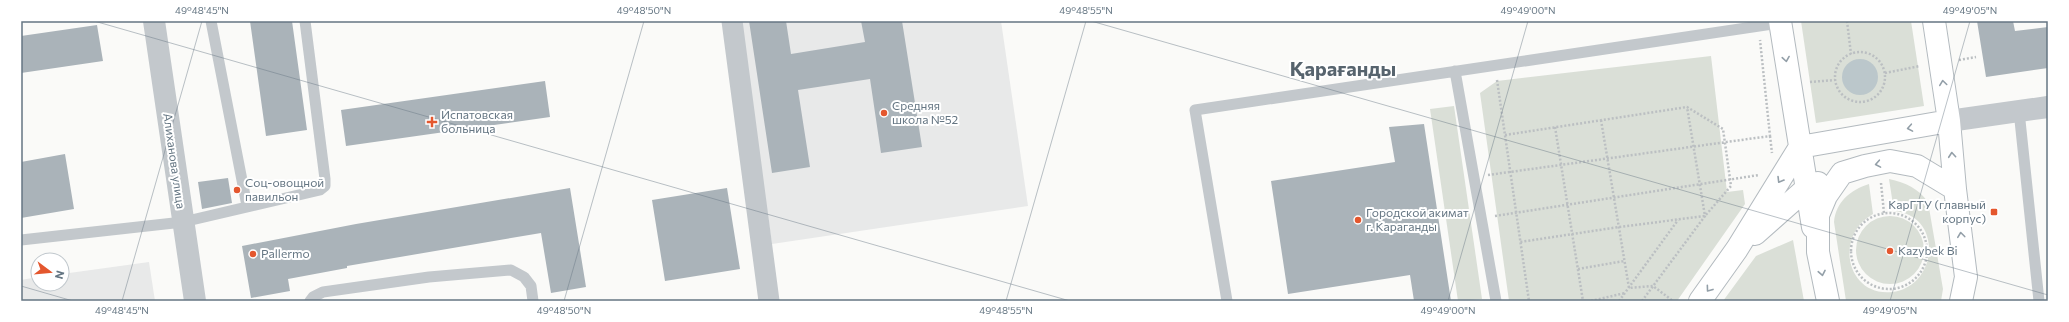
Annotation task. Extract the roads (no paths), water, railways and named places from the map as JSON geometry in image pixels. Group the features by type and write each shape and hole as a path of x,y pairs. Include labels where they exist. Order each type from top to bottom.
{"main road":[{"path":"1934,21 1949,121 1955,189 1966,277 1965,299"},
{"path":"1780,22 1818,252 1828,301"},
{"path":"1700,301 1737,249 1800,147 1949,121"},
{"path":"1737,249 1807,188 1842,173 1865,166 1890,161 1917,166 1955,189"},
{"path":"1818,252 1818,215 1826,196 1842,173"}],"street":[{"name":"Алиханова улица","path":"154,21 195,301"},
{"path":"732,21 769,301"},
{"path":"1949,121 2048,107"}],"lane":[{"path":"212,21 247,206"},
{"path":"21,240 183,222 320,190 324,186 305,21"},
{"path":"1227,301 1195,110 1780,22"},
{"path":"1455,71 1496,301"},
{"path":"2020,111 2039,301"},
{"path":"310,301 312,297 323,292 429,277 511,270 524,277 530,286 533,301"}],"place":[{"name":"Средняя школа №52","path":"884,113"},
{"name":"Испатовская больница","path":"432,122"},
{"name":"Соц-овощной павильон","path":"237,190"},
{"name":"КарГТУ (главный корпус)","path":"1994,212"},
{"name":"Городской акимат г. Караганды","path":"1358,220"},
{"name":"Kazybek Bi","path":"1890,251"},
{"name":"Pallermo","path":"253,254"}],"district":[{"name":"Қарағанды","path":"1343,69"}]}
